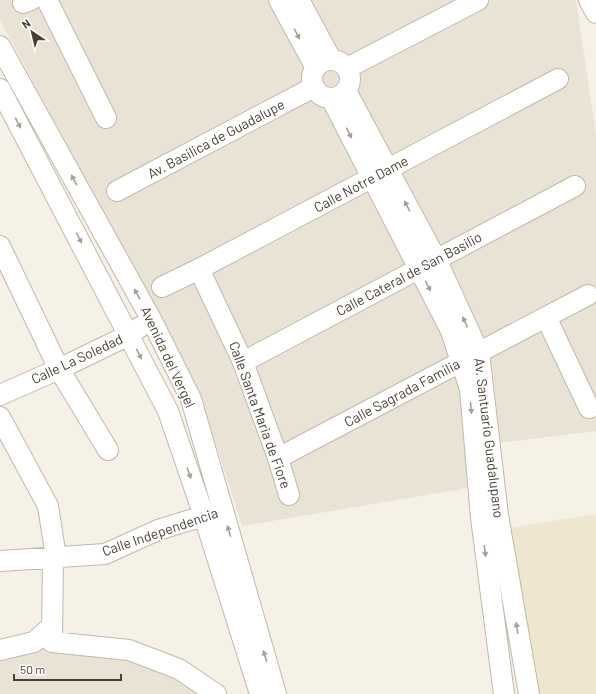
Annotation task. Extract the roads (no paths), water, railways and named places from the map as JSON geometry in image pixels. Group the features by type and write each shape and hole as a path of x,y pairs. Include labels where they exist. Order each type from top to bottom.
{"street":[{"path":"47,0 106,118"},
{"path":"279,0 331,65 351,80 339,95 321,95 314,87 312,77 331,65 478,0"},
{"path":"299,0 331,65"},
{"path":"589,0 596,13"},
{"name":"Avenida del Vergel","path":"0,46 152,319 191,399 276,694"},
{"name":"Calle Notre Dame","path":"162,287 380,174 558,79"},
{"name":"Av. Basilica de Guadalupe","path":"117,191 314,87"},
{"name":"Avenida del Vergel","path":"0,89 168,411 204,516 260,694"},
{"name":"Av. Santuario Guadalupano","path":"339,95 427,264 479,353 489,516 499,651 504,694"},
{"name":"Calle Cateral de San Basilio","path":"243,362 575,186"},
{"path":"0,246 59,369 108,450"},
{"name":"Av. Santuario Guadalupano","path":"427,264 470,389 489,516 520,648 529,694"},
{"name":"Calle Santa Maria de Fiore","path":"199,269 243,362 278,458 289,495"},
{"name":"Calle Sagrada Familia","path":"278,458 588,295"},
{"path":"546,317 589,408"},
{"name":"Calle La Soledad","path":"0,395 59,369 129,335 152,319"},
{"path":"0,416 48,506 54,557 52,635"},
{"name":"Calle Independencia","path":"0,561 105,554 158,530 223,510"},
{"path":"0,650 34,642 52,635 129,650 179,669 216,694"},
{"path":"499,651 520,648"}]}
